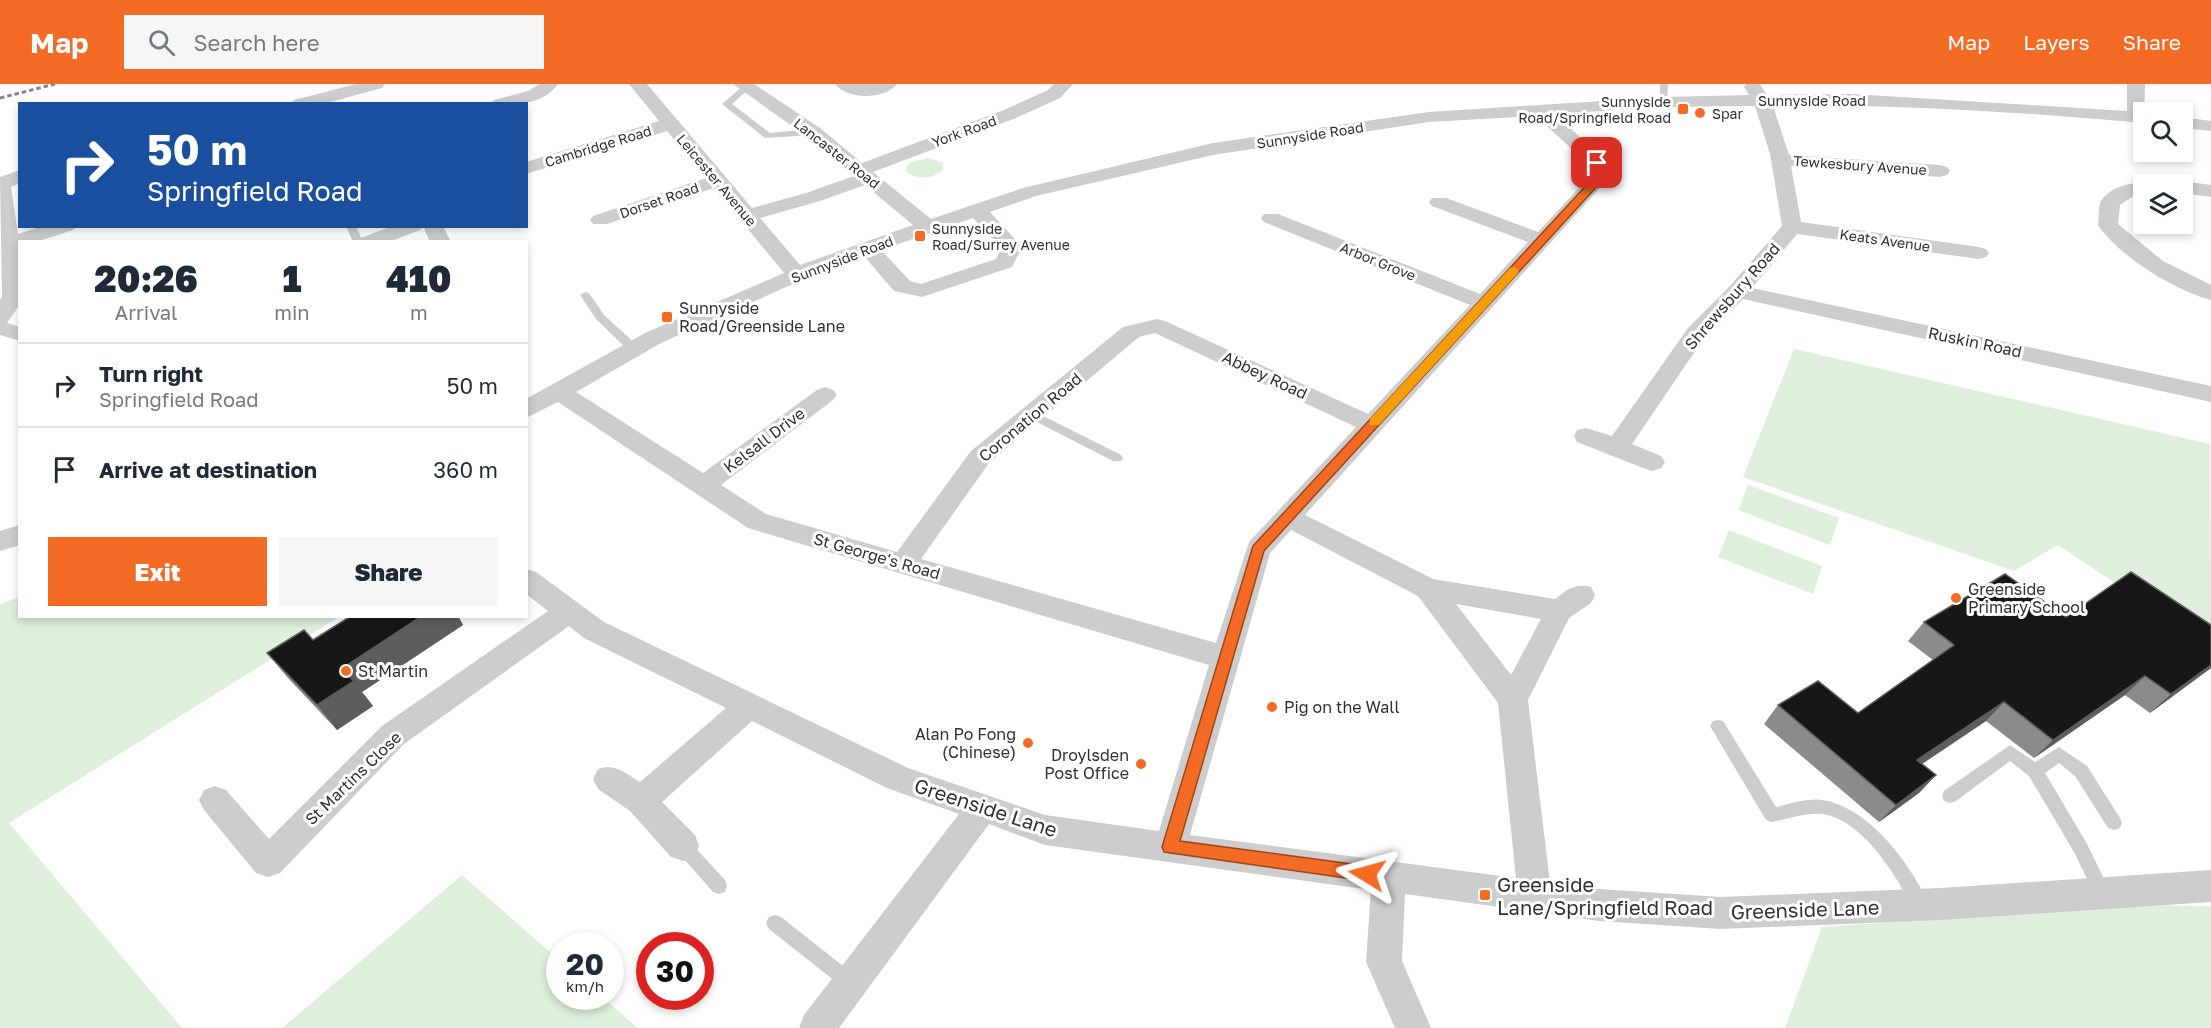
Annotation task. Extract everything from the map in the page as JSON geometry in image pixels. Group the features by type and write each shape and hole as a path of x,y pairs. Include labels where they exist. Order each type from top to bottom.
{"street":[{"path":"308,102 376,84"},
{"path":"506,102 539,92 547,88 549,84"},
{"name":"Leicester Avenue","path":"638,84 797,275"},
{"path":"844,84 855,91 874,90 888,84"},
{"name":"York Road","path":"747,215 813,196 1010,114 1054,94 1064,84"},
{"path":"2136,84 2138,102"},
{"name":"Lancaster Road","path":"745,86 813,132 928,227"},
{"name":"Sunnyside Road","path":"528,409 653,338 797,275 868,248 1030,192 1213,149 1429,117 1540,110 1592,99 1664,93 1757,92 2069,111 2133,117"},
{"name":"Shrewsbury Road","path":"1617,447 1696,333 1738,291 1792,227 1780,160 1757,92"},
{"path":"1170,847 1258,549 1598,178 1597,163 1540,110"},
{"name":"Cambridge Road","path":"528,167 670,124"},
{"path":"2193,124 2211,126"},
{"name":"Tewkesbury Avenue","path":"1780,160 1940,171"},
{"path":"0,318 14,297 1,186 18,177"},
{"name":"Dorset Road","path":"600,220 717,180"},
{"path":"2133,189 2110,203 2108,225 2133,251 2167,274 2211,293"},
{"path":"2193,189 2211,191"},
{"path":"1439,202 1542,240"},
{"path":"868,248 902,286 922,291 1005,263 1012,247 976,210"},
{"name":"Arbor Grove","path":"1271,218 1484,303"},
{"name":"Keats Avenue","path":"1792,227 1979,253"},
{"path":"19,240 59,228"},
{"path":"374,240 407,228"},
{"path":"9,243 18,240"},
{"name":"Ruskin Road","path":"1738,291 2211,394"},
{"name":"Abbey Road","path":"1157,326 1372,425"},
{"name":"Coronation Road","path":"903,564 980,457 1131,332 1157,326"},
{"path":"0,328 18,333"},
{"name":"St George's Road","path":"558,391 757,521 1226,658"},
{"name":"Kelsall Drive","path":"703,486 825,395"},
{"path":"1586,436 1652,462"},
{"path":"1287,517 1428,589 1570,603 1512,700"},
{"path":"0,541 18,536"},
{"name":"Greenside Lane","path":"528,580 594,630 898,778 1045,830 1599,905 1722,913 1920,904 2211,886"},
{"path":"1428,589 1512,700 1535,896"},
{"name":"St Martins Close","path":"215,800 268,862 393,735 569,611"},
{"path":"641,801 750,705"},
{"path":"609,779 641,801 683,846"},
{"path":"817,1028 982,808"},
{"path":"1389,877 1384,962 1413,1028"}],"lane":[{"path":"745,86 726,104 768,136 813,132"},
{"path":"585,295 600,317 634,349"},
{"path":"1031,414 1117,458"},
{"path":"1718,726 1772,815 1821,807 1837,811 1853,821 1887,851 1898,865 1920,904"},
{"path":"1950,796 2010,752 2035,771 2080,847 2103,893"},
{"path":"2035,771 2059,754 2081,771 2114,823"},
{"path":"683,846 719,886"},
{"path":"775,923 851,983"}],"green space":[{"path":"929,158 943,163 943,170 925,178 906,171 911,162"},
{"path":"1794,349 2210,444 2211,647 2058,545 2014,571 1743,477"},
{"path":"1748,485 1839,518 1830,545 1738,510"},
{"path":"1729,530 1822,566 1813,594 1718,557"},
{"path":"18,597 18,618 337,618 9,823 182,1028 0,1028 0,604"},
{"path":"462,875 546,949 546,1010 617,1010 638,1028 282,1028"},
{"path":"2137,905 2211,906 2211,1028 1785,1028 1822,927"}],"building":[{"path":"2131,572 2211,625 2211,665 2171,694 2145,676 2053,740 2004,702 1917,760 1936,775 1896,805 1778,705 1818,681 1858,713 1954,645 1924,622 2005,574 2066,617"},
{"path":"348,618 419,618 341,669 354,681 317,705 267,653 304,630 313,640"}],"railway":[{"path":"0,98 55,84"}],"slow traffic":[{"path":"1375,422 1514,270"}],"place":[{"name":"Sunnyside Road/Springfield Road","path":"1683,109"},
{"name":"Spar","path":"1700,113"},
{"name":"Sunnyside Road/Surrey Avenue","path":"920,236"},
{"name":"Sunnyside Road/Greenside Lane","path":"667,317"},
{"name":"Greenside Primary School","path":"1956,598"},
{"name":"St Martin","path":"346,671"},
{"name":"Pig on the Wall","path":"1272,707"},
{"name":"Alan Po Fong (Chinese)","path":"1028,743"},
{"name":"Droylsden Post Office","path":"1141,764"},
{"name":"Greenside Lane/Springfield Road","path":"1485,895"}],"route":[{"path":"1367,874 1170,847 1258,549 1598,178 1597,163"}]}
